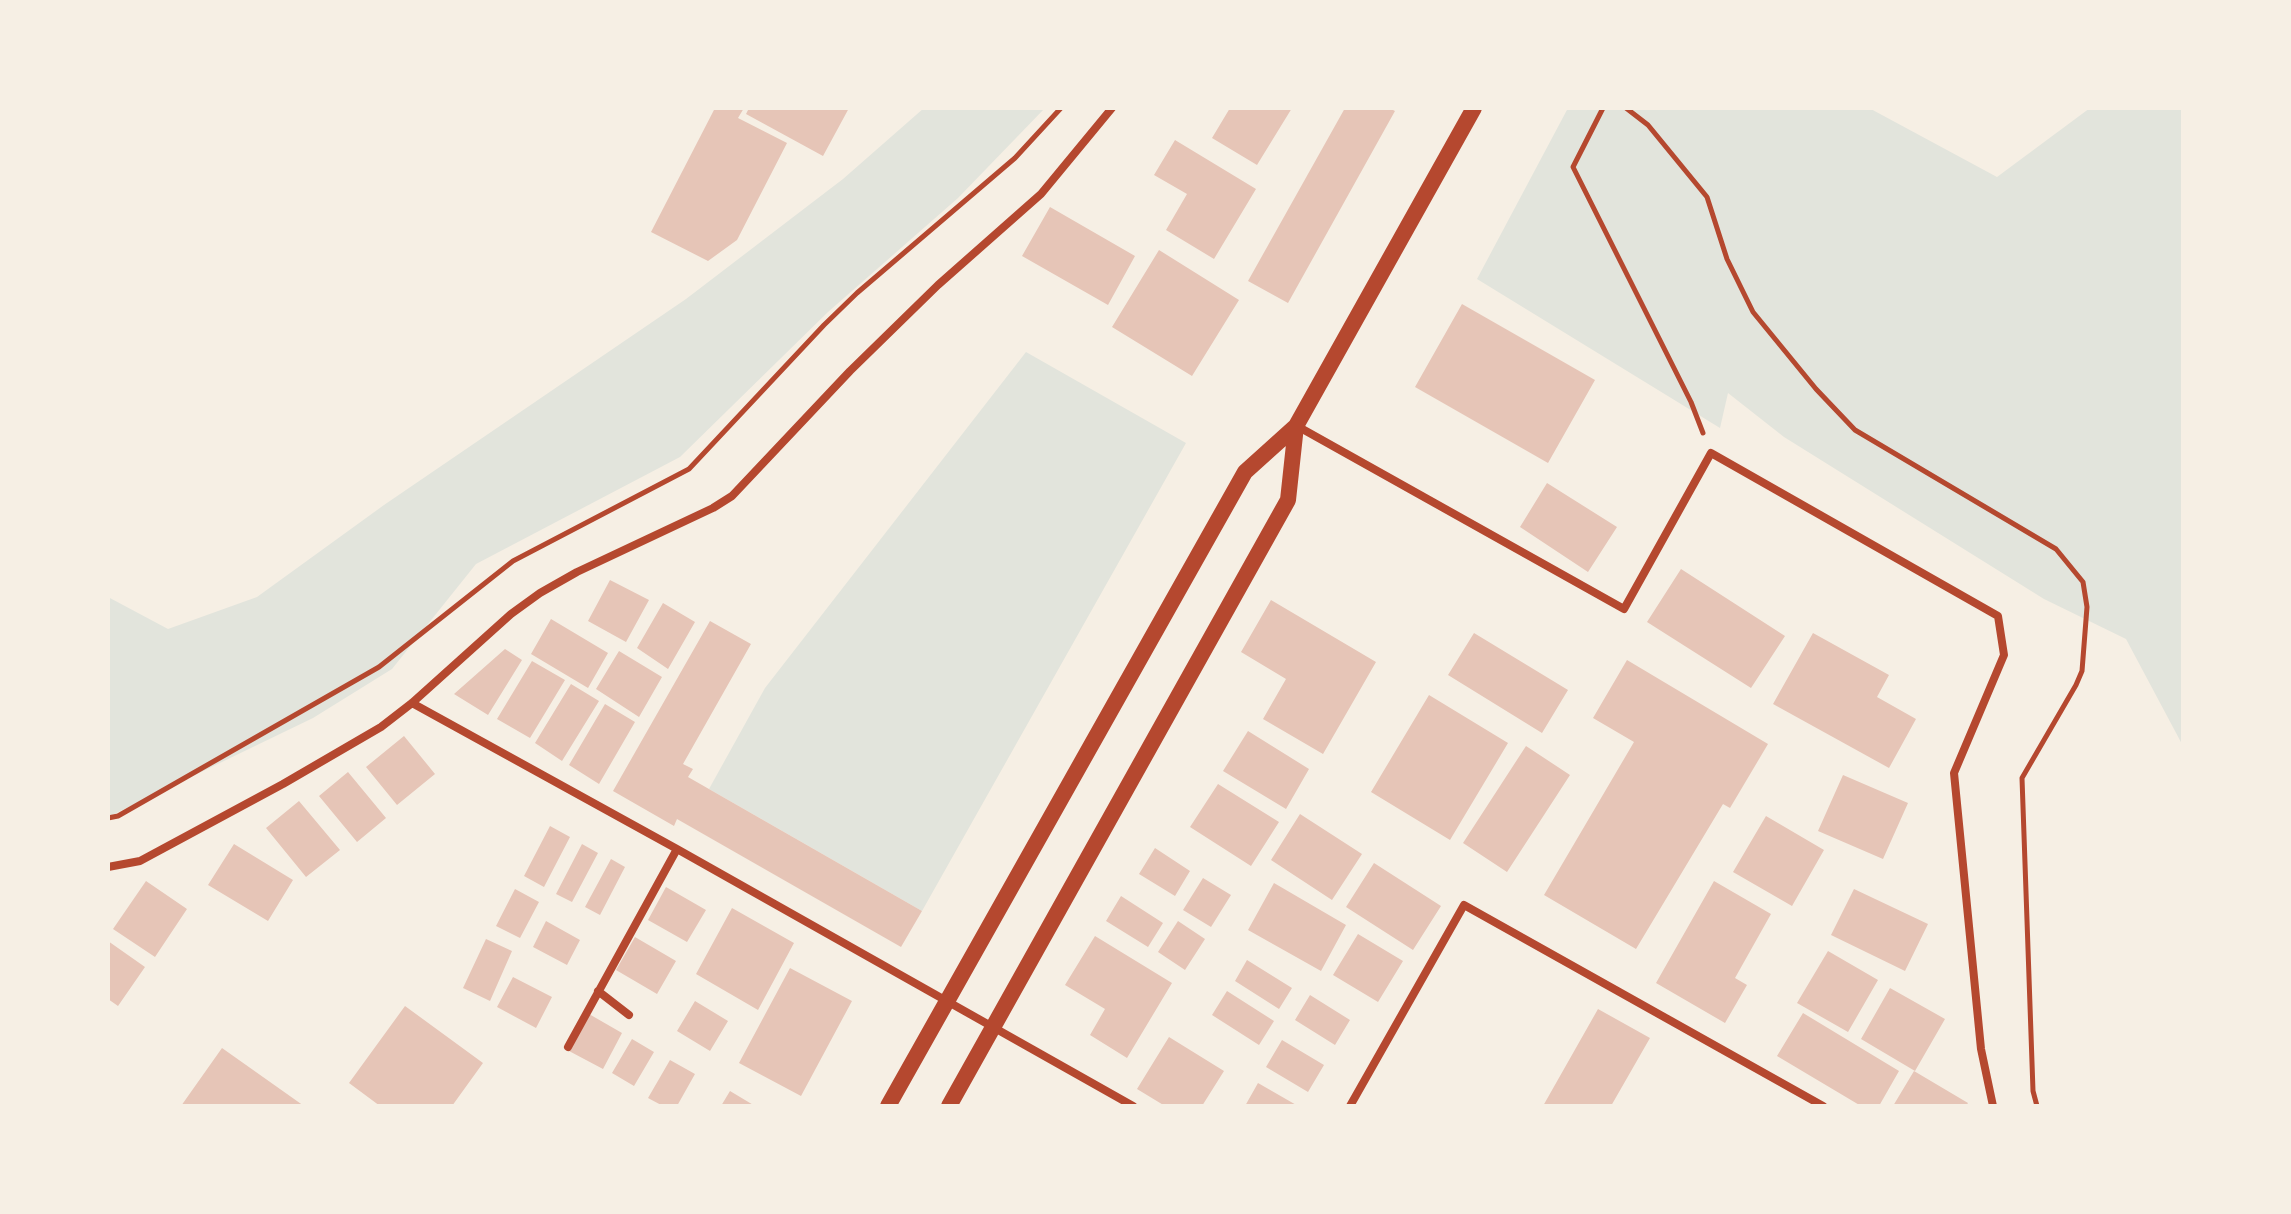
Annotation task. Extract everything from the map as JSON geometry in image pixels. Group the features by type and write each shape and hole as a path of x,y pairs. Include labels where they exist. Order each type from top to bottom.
{"main road":[{"path":"888,1106 1245,472 1296,426 1474,108"},
{"path":"949,1106 1288,500 1296,426"}],"street":[{"path":"108,867 140,861 381,727 511,614 540,593 732,496 861,360 938,285 1041,194 1112,108"},
{"path":"1296,426 1624,609 1711,453 1998,616 2004,655 1954,773 1981,1049 1993,1106"},
{"path":"412,703 1133,1106"},
{"path":"568,1047 677,849"},
{"path":"1350,1106 1464,905 1823,1106"},
{"path":"598,991 629,1015"}],"path":[{"path":"108,818 118,816 379,667 513,561 689,469 824,325 1015,158 1061,108"},
{"path":"1603,108 1573,167 1691,402 1711,453"}],"shaded area":[{"path":"924,108 1045,108 958,198 828,312 680,457 476,564 392,669 313,718 108,817 108,597 168,629 257,597 384,505 686,299 843,179"},
{"path":"1568,108 1869,108 1997,177 2090,108 2183,108 2183,746 2126,639 2044,599 1784,437 1728,393 1720,428 1477,279"},
{"path":"1026,352 1186,443 922,911 709,789 765,688"}],"building":[{"path":"715,108 744,108 738,118 787,143 737,240 708,261 651,232"},
{"path":"749,108 849,108 823,156 746,114"},
{"path":"1230,108 1292,108 1257,165 1212,138"},
{"path":"1345,108 1389,108 1395,111 1288,303 1248,281"},
{"path":"1175,140 1256,189 1214,259 1166,230 1187,194 1154,175"},
{"path":"1050,207 1135,256 1108,305 1022,256"},
{"path":"1159,250 1239,300 1192,376 1112,327"},
{"path":"1462,304 1595,380 1548,463 1415,387"},
{"path":"1547,483 1617,527 1588,572 1520,527"},
{"path":"1681,569 1785,636 1751,688 1647,622"},
{"path":"610,580 649,600 626,642 588,621"},
{"path":"1271,600 1376,662 1323,754 1263,719 1286,679 1241,652"},
{"path":"663,603 695,622 668,669 637,648"},
{"path":"551,619 608,653 588,688 531,654"},
{"path":"710,621 751,644 683,764 693,769 688,777 922,911 901,947 677,819 674,826 613,791"},
{"path":"1474,633 1568,690 1542,733 1448,675"},
{"path":"1813,633 1889,675 1877,697 1916,719 1889,768 1773,704"},
{"path":"505,649 522,660 488,715 454,694"},
{"path":"619,651 662,677 639,717 596,689"},
{"path":"1627,660 1768,744 1730,808 1723,804 1636,949 1544,895 1634,742 1593,718"},
{"path":"532,661 565,680 530,738 497,719"},
{"path":"571,684 599,701 562,761 535,743"},
{"path":"1429,695 1508,743 1450,840 1371,792"},
{"path":"605,704 635,722 599,784 569,765"},
{"path":"1248,731 1309,769 1286,809 1223,771"},
{"path":"404,736 435,774 397,805 366,767"},
{"path":"1526,746 1570,775 1507,872 1463,843"},
{"path":"348,772 386,818 357,842 319,796"},
{"path":"1843,775 1908,803 1883,859 1818,831"},
{"path":"1218,784 1279,822 1251,866 1190,827"},
{"path":"299,801 340,850 306,877 266,828"},
{"path":"1300,814 1362,854 1332,900 1271,860"},
{"path":"1766,816 1824,850 1792,906 1733,872"},
{"path":"550,826 570,837 544,887 524,876"},
{"path":"234,844 293,880 268,921 208,885"},
{"path":"582,844 598,853 572,902 556,894"},
{"path":"1155,848 1190,871 1175,896 1139,874"},
{"path":"611,859 625,867 600,915 585,907"},
{"path":"1374,863 1441,906 1413,950 1346,907"},
{"path":"1203,878 1231,895 1211,927 1183,910"},
{"path":"146,881 187,909 155,957 113,929"},
{"path":"1714,881 1771,914 1735,978 1747,985 1725,1023 1656,983"},
{"path":"1274,883 1346,925 1321,971 1248,930"},
{"path":"666,887 706,910 687,942 648,920"},
{"path":"515,889 539,902 520,938 496,926"},
{"path":"1854,889 1928,924 1905,971 1831,935"},
{"path":"1121,896 1163,923 1148,947 1106,921"},
{"path":"732,908 794,943 758,1010 696,974"},
{"path":"546,921 580,940 567,965 533,947"},
{"path":"1178,921 1205,939 1185,970 1158,952"},
{"path":"1358,934 1403,961 1378,1002 1333,975"},
{"path":"1095,936 1172,983 1127,1058 1090,1035 1105,1009 1065,985"},
{"path":"635,937 676,961 657,994 616,970"},
{"path":"486,939 512,951 490,1001 463,988"},
{"path":"108,941 145,967 118,1006 108,999"},
{"path":"1828,951 1878,980 1848,1032 1797,1003"},
{"path":"1247,960 1292,988 1279,1009 1235,981"},
{"path":"790,968 852,1001 801,1096 739,1063"},
{"path":"513,977 552,997 536,1028 497,1007"},
{"path":"1890,988 1945,1019 1915,1071 1861,1039"},
{"path":"1227,991 1274,1021 1259,1045 1212,1015"},
{"path":"1310,995 1350,1020 1335,1045 1295,1020"},
{"path":"695,1001 728,1021 710,1051 677,1031"},
{"path":"405,1006 483,1063 452,1106 380,1106 349,1083"},
{"path":"1598,1009 1650,1038 1611,1106 1543,1106"},
{"path":"1803,1013 1899,1071 1879,1106 1861,1106 1777,1056"},
{"path":"589,1014 622,1033 603,1069 569,1051"},
{"path":"1169,1037 1224,1071 1202,1106 1165,1106 1137,1089"},
{"path":"632,1039 654,1052 634,1086 612,1073"},
{"path":"1282,1040 1324,1065 1308,1092 1266,1067"},
{"path":"222,1048 304,1106 181,1106"},
{"path":"670,1060 695,1074 677,1106 663,1106 648,1098"},
{"path":"1914,1071 1968,1103 1966,1106 1893,1106"},
{"path":"1258,1083 1298,1106 1245,1106"},
{"path":"730,1091 755,1106 721,1106"}]}
